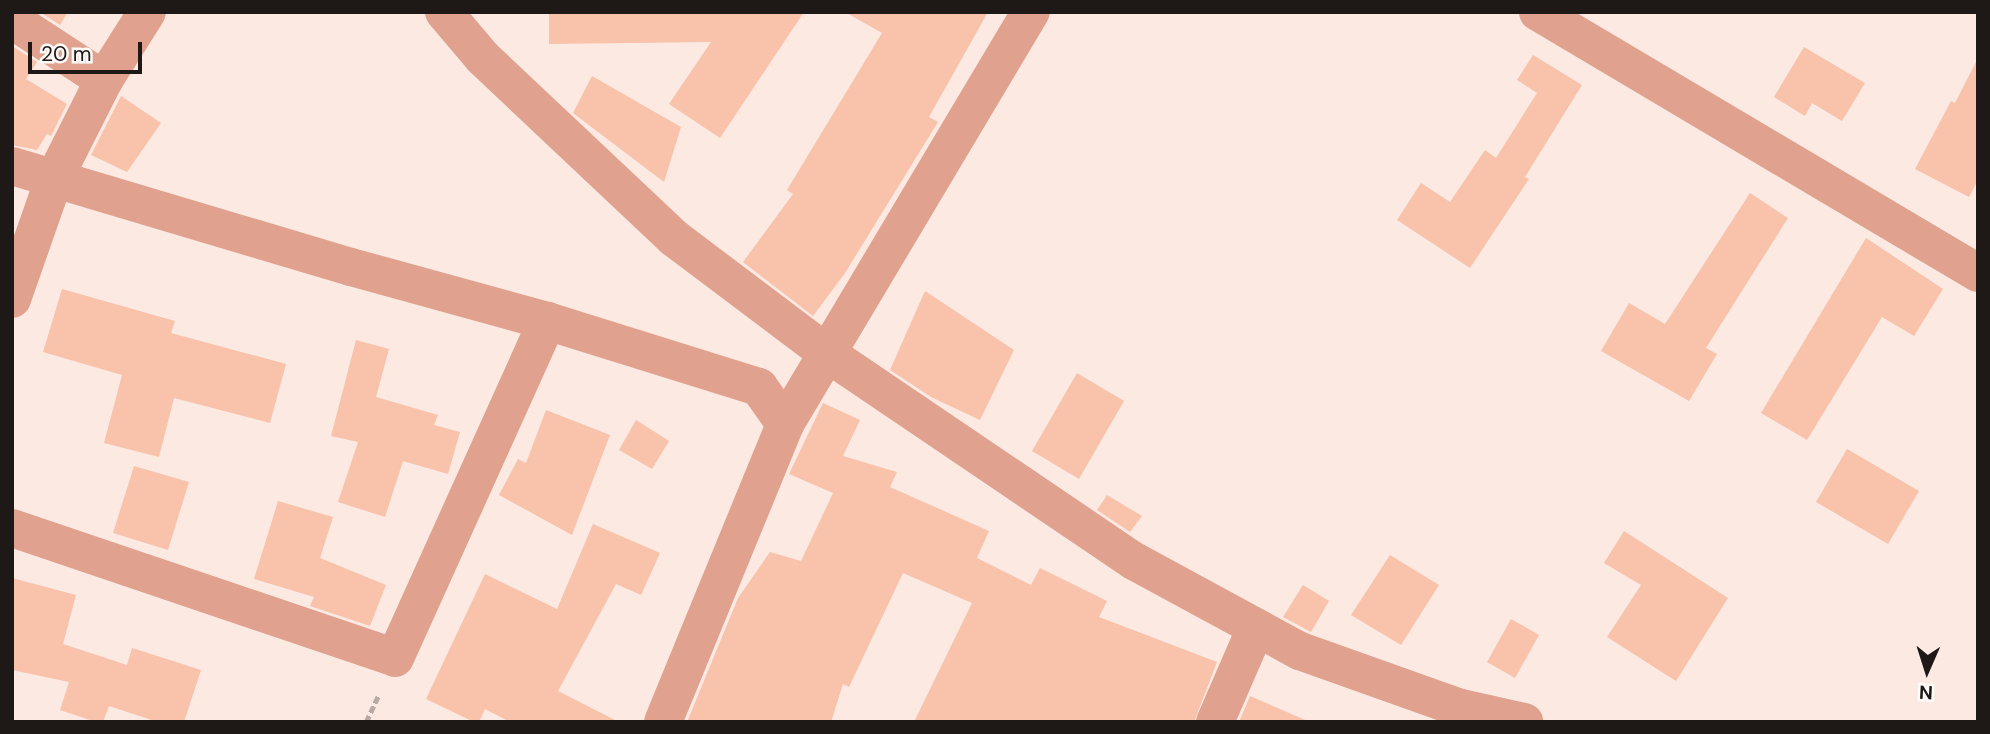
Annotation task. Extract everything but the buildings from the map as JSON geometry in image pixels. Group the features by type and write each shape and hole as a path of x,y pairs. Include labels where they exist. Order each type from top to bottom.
{"street":[{"path":"12,299 54,179 104,80 147,12"},
{"path":"444,12 483,58 674,238 828,354 932,421 1134,561 1255,630 1300,651 1457,707 1524,722"},
{"path":"663,722 785,424 1031,12"},
{"path":"1538,12 1978,273"},
{"path":"12,20 104,80"},
{"path":"12,166 547,321 759,387 785,424"},
{"path":"12,528 395,658 547,321"},
{"path":"1215,722 1255,630"}]}
